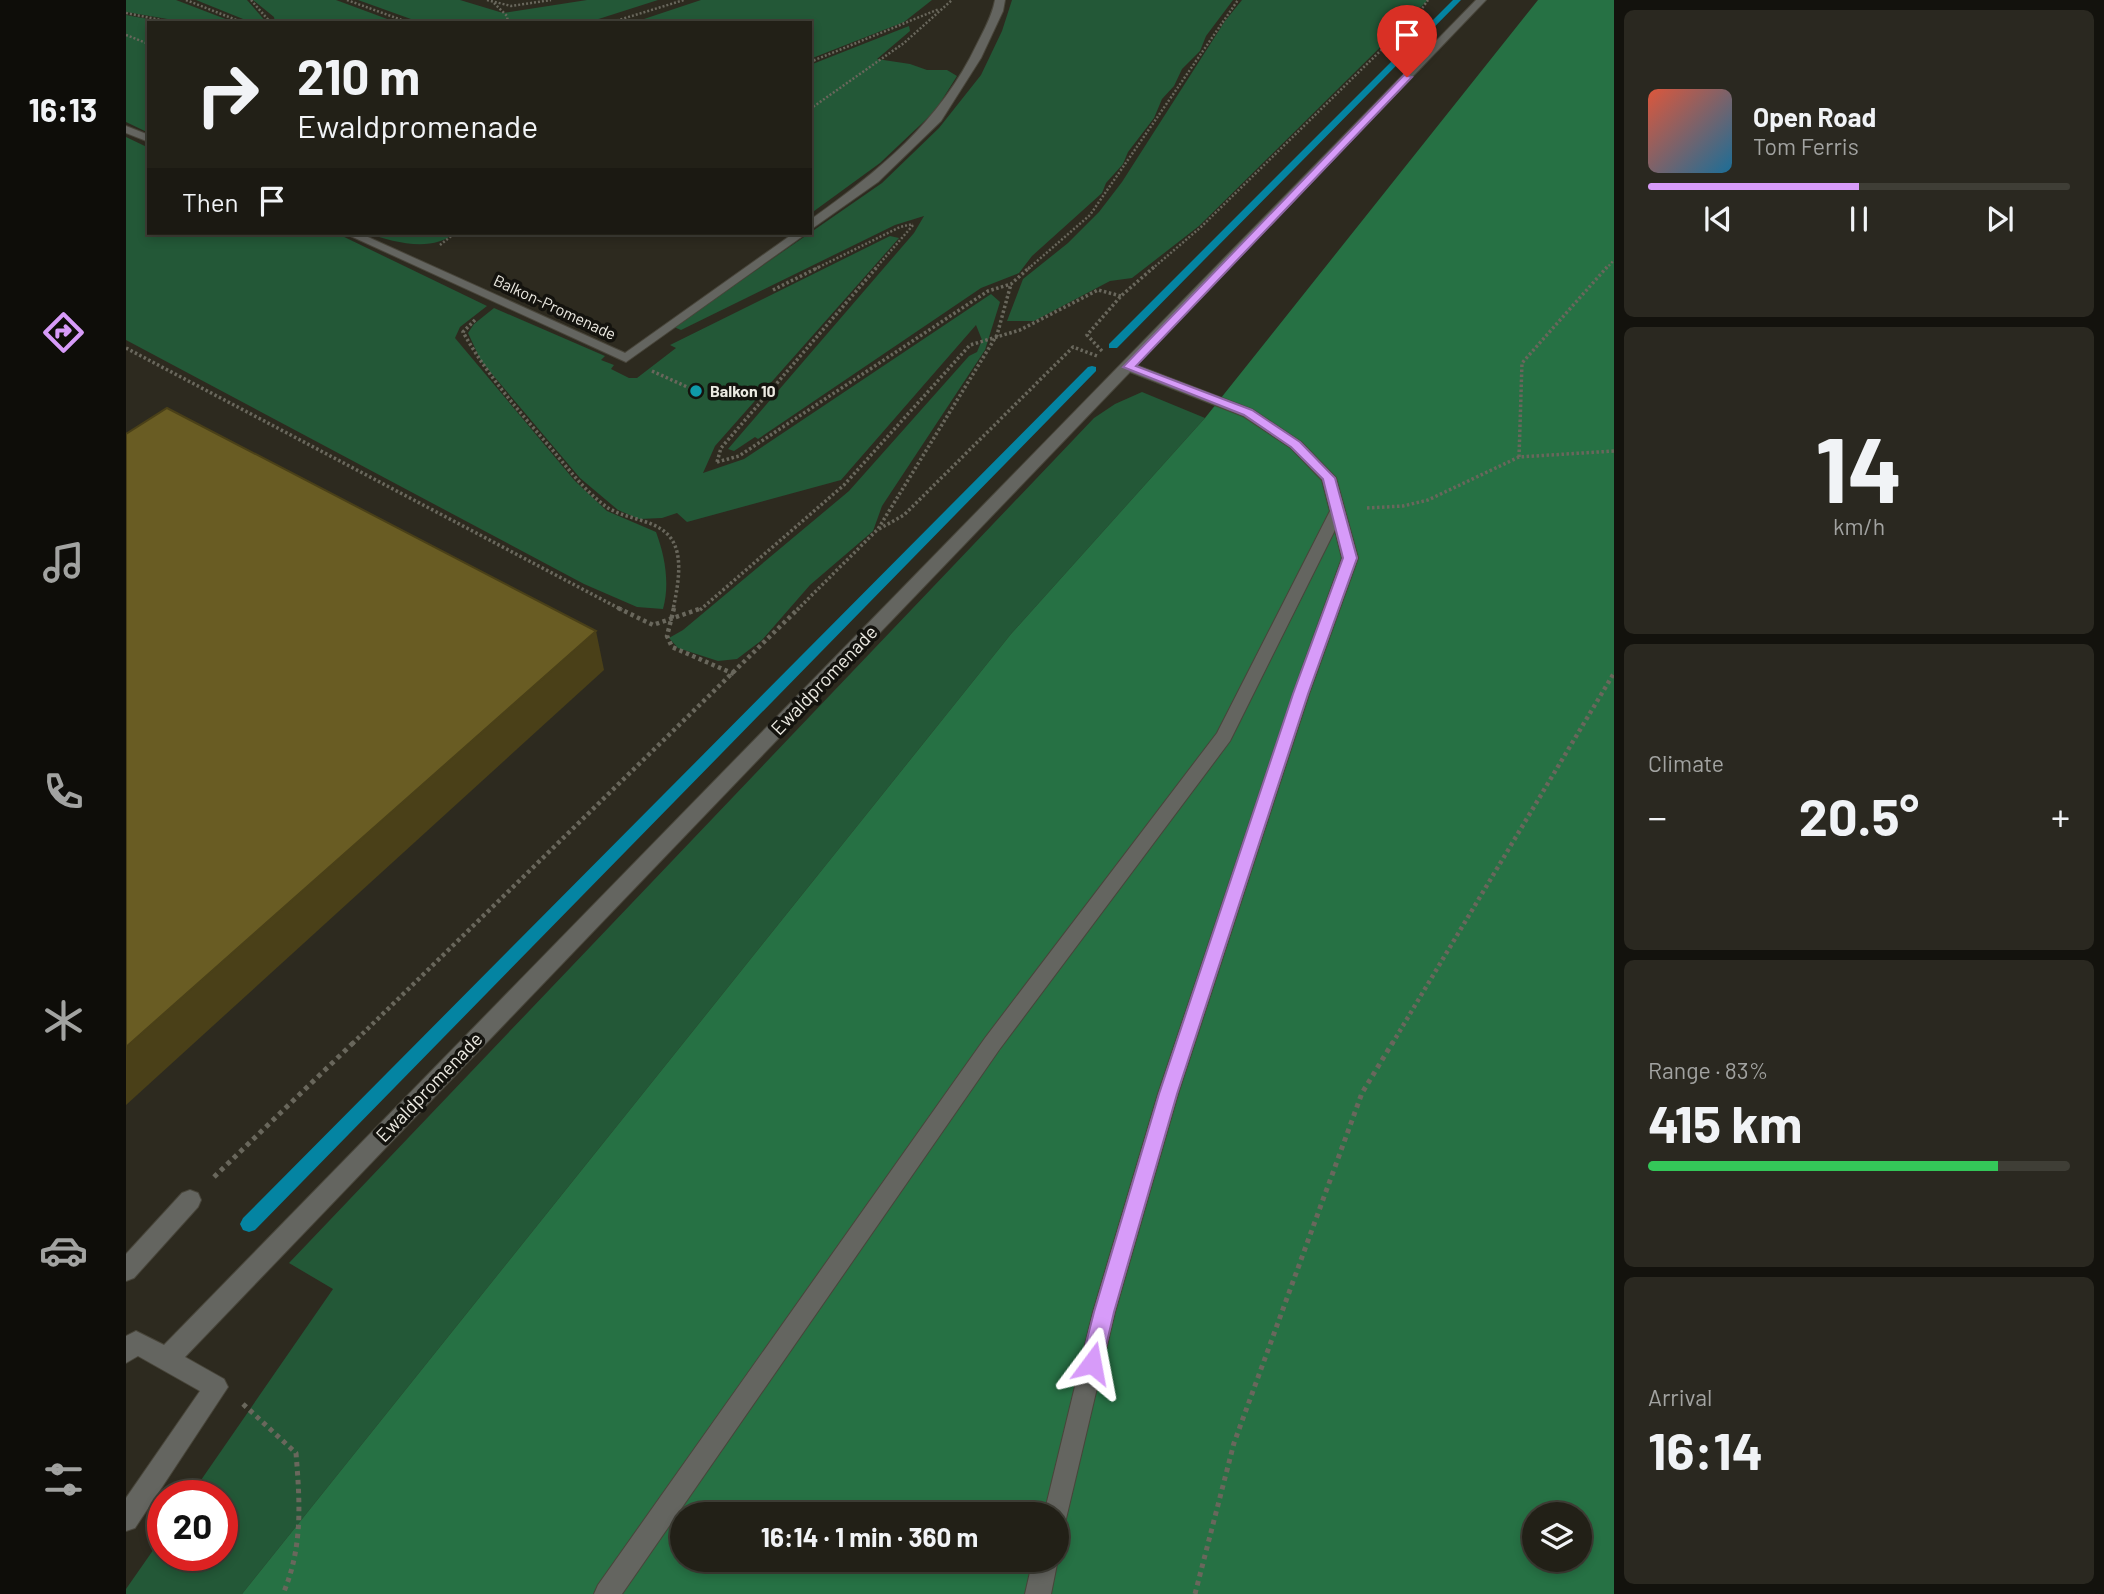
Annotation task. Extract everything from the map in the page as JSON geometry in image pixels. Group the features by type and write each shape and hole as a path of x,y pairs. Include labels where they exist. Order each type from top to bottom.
{"street":[{"path":"812,225 874,180 937,119 976,58 998,11 1000,0"},
{"name":"Ewaldpromenade","path":"166,1360 1481,0"},
{"path":"126,129 147,138"},
{"name":"Balkon-Promenade","path":"354,235 626,358 798,235"},
{"path":"1059,1502 1104,1312 1168,1094 1301,694 1350,558 1329,478 1296,444 1248,412 1129,367"},
{"path":"607,1594 992,1044 1224,737 1338,510"},
{"path":"126,1270 190,1200"},
{"path":"126,1519 216,1387 129,1344"},
{"path":"1038,1594 1043,1572"}],"path":[{"path":"186,0 239,21"},
{"path":"251,0 269,21"},
{"path":"347,0 405,21"},
{"path":"487,0 507,16 508,21"},
{"path":"493,3 511,6 551,0"},
{"path":"616,21 684,0"},
{"path":"812,108 904,43 952,0"},
{"path":"914,224 721,448 717,462 739,456 988,291 1011,284 1090,215 1238,0"},
{"path":"878,529 904,515 1073,347 1100,357 1104,354 1087,335 1121,296 1201,227 1429,0"},
{"path":"812,61 945,7"},
{"path":"126,13 166,21"},
{"path":"126,35 147,43"},
{"path":"1520,457 1522,363 1614,260"},
{"path":"190,1200 734,674 878,529 997,335 1011,284"},
{"path":"126,348 586,593 653,625 699,611 844,485 970,345 1020,330 1098,290 1121,296"},
{"path":"501,301 474,320 463,332 478,362 578,480 609,509 663,531 673,539 680,564 672,603 673,618 667,636 672,648 734,674"},
{"path":"643,366 696,391"},
{"path":"1338,510 1403,506 1428,500 1520,457 1614,451"},
{"path":"1195,1594 1234,1443 1362,1093 1614,673"},
{"path":"216,1387 240,1402 296,1453 302,1533 289,1582 283,1594"}],"green space":[{"path":"126,0 176,0 231,21 179,21 126,12"},
{"path":"196,0 247,0 265,21 248,21"},
{"path":"253,0 336,0 393,21 275,21 274,17"},
{"path":"358,0 460,0 503,13 587,0 658,0 592,21 416,21"},
{"path":"701,0 932,0 904,22 812,58 812,21 638,21"},
{"path":"1012,0 1233,0 1206,36 1200,51 1182,69 1174,86 1162,99 1154,118 1128,152 1123,164 1106,183 1102,193 1032,256 1019,273 981,288 758,439 755,437 734,451 728,449 914,233 924,216 895,225 681,330 674,327 807,235 812,235 812,231 882,183 939,128 981,75 1002,31"},
{"path":"1242,0 1428,0 1199,226 1132,278 1110,281 1034,321 1007,321 1023,279 1068,243 1099,212 1122,182 1225,21"},
{"path":"1538,0 1614,0 1614,1594 242,1594 1011,634 1205,418"},
{"path":"126,15 159,21 147,21 147,132 126,122"},
{"path":"909,26 910,31 877,59 910,64 927,70 947,70 957,76 935,111 880,163 812,213 812,64"},
{"path":"126,137 147,147 147,235 340,235 487,306 460,327 455,338 575,481 607,511 656,532 666,570 663,609 637,607 584,584 126,340"},
{"path":"375,235 451,235 425,244 389,240"},
{"path":"890,236 899,238 715,446 703,473 744,459 991,294 1000,302 985,350 882,506 873,531 810,585 762,640 737,659 718,661 678,648 669,638 683,630 849,491 969,356 977,352 982,340 976,325 841,480 687,522 677,513 662,518 639,519 618,510 580,478 481,361 468,333 474,324 494,308 605,356 601,360 614,365 611,369 629,378 637,378 676,348 670,345"},
{"path":"1142,392 1205,418 1011,634 242,1594 126,1594 126,1589 147,1559 147,1571 238,1571 238,1480 201,1480 333,1289 289,1263 1094,418 1115,404"}],"building":[{"path":"167,408 596,631 126,1047 126,434"}],"waterway":[{"path":"1113,346 1457,0"},
{"path":"249,1224 1092,369"}],"place":[{"name":"Balkon 10","path":"696,391"}],"route":[{"path":"1092,1363 1104,1312 1168,1094 1301,694 1350,558 1329,478 1296,444 1248,412 1129,367 1407,77"}]}
